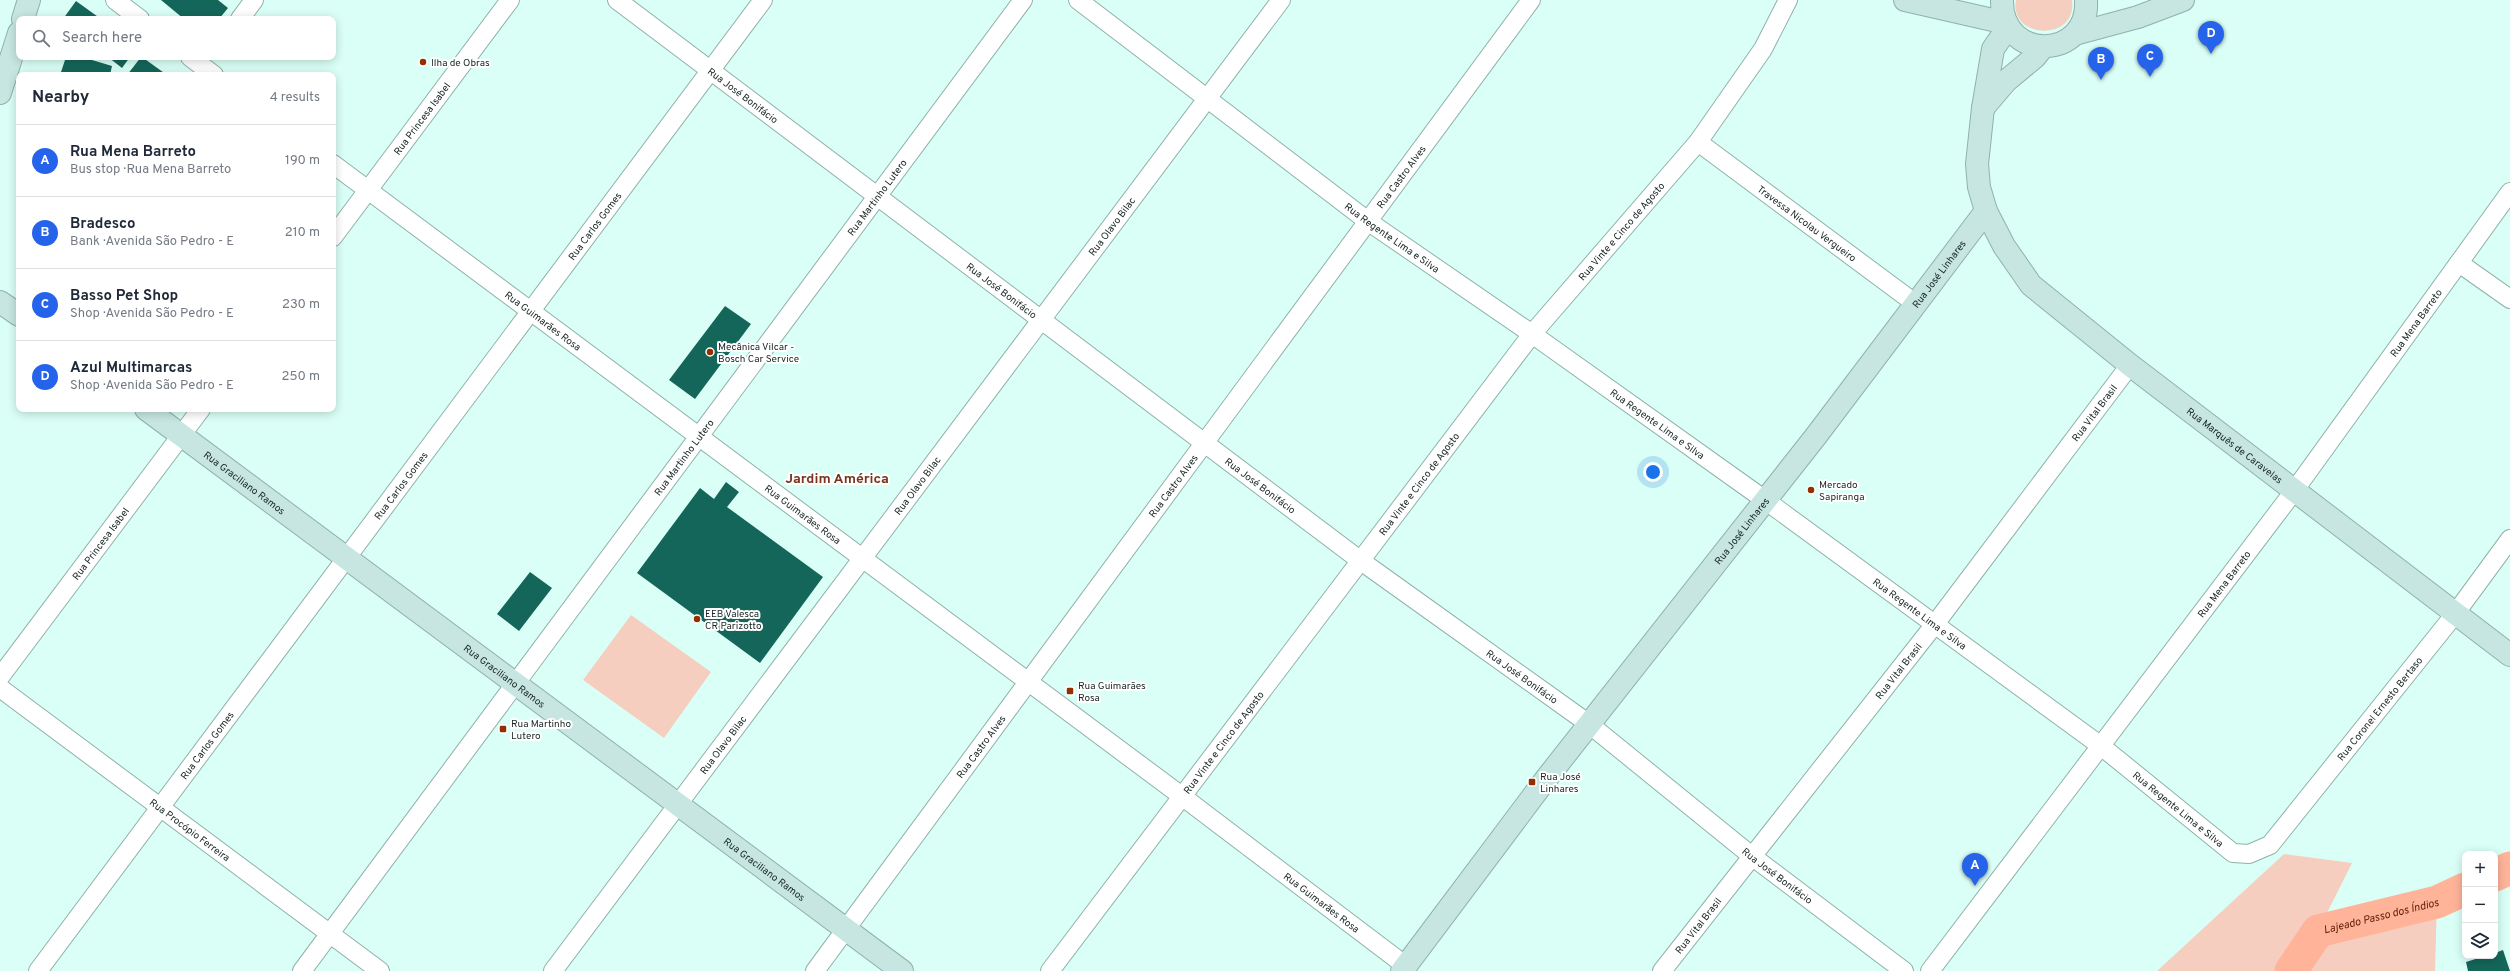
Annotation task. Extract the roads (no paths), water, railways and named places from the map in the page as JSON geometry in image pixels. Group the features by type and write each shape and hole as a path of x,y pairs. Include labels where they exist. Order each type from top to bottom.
{"street":[{"path":"24,16 29,0"},
{"path":"115,0 136,16"},
{"path":"242,16 254,0"},
{"name":"Rua Princesa Isabel","path":"336,233 510,0"},
{"name":"Rua José Bonifácio","path":"617,0 1360,562 1589,724 1753,857 1904,971"},
{"name":"Rua Carlos Gomes","path":"38,971 763,0"},
{"name":"Rua Martinho Lutero","path":"302,971 1023,0"},
{"name":"Rua Regente Lima e Silva","path":"1078,0 1369,222 1532,334 1765,500 2101,746 2233,853"},
{"name":"Rua Olavo Bilac","path":"553,971 1281,0"},
{"name":"Rua Castro Alves","path":"816,971 848,930 1531,0"},
{"name":"Rua Vinte e Cinco de Agosto","path":"1050,971 1532,334 1698,142 1764,49 1788,0"},
{"path":"1906,0 2007,25"},
{"path":"2002,0 2007,25 2017,37 2029,44 2042,47 2065,41 2075,34 2083,23 2087,9 2086,0"},
{"path":"2075,34 2138,17 2183,0"},
{"path":"1986,211 1979,187 1977,164 1983,108 1994,49 2007,25"},
{"path":"0,93 16,42"},
{"path":"1983,108 2006,81 2034,57 2042,47"},
{"name":"Travessa Nicolau Vergueiro","path":"1698,142 1916,304"},
{"name":"Rua Guimarães Rosa","path":"336,166 1183,797 1404,969"},
{"name":"Rua Mena Barreto","path":"1930,971 2294,491 2510,192"},
{"name":"Rua José Linhares","path":"1404,969 1589,724 1765,500 1986,211"},
{"name":"Rua Marquês de Caravelas","path":"1986,211 2004,246 2032,285 2130,365 2510,655"},
{"path":"2459,263 2510,299"},
{"path":"0,302 16,313"},
{"name":"Rua Vital Brasil","path":"1662,971 1935,624 2130,365"},
{"name":"Rua Graciliano Ramos","path":"150,412 902,971"},
{"name":"Rua Princesa Isabel","path":"0,677 199,412"},
{"name":"Rua Coronel Ernesto Bertaso","path":"2233,853 2249,854 2270,845 2455,614 2510,539"},
{"name":"Rua Procópio Ferreira","path":"0,688 380,971"}],"waterway":[{"name":"Lajeado Passo dos Índios","path":"2498,874 2510,868"},
{"name":"Lajeado Passo dos Índios","path":"2291,971 2318,931 2437,902 2462,890"}],"place":[{"name":"Azul Multimarcas","path":"2211,54"},
{"name":"Ilha de Obras","path":"423,62"},
{"name":"Basso Pet Shop","path":"2150,77"},
{"name":"Bradesco","path":"2101,80"},
{"name":"Mecânica Vilcar - Bosch Car Service","path":"710,352"},
{"name":"Mercado Sapiranga","path":"1811,490"},
{"name":"EEB Valesca CR Parizotto","path":"697,619"},
{"name":"Rua Guimarães Rosa","path":"1070,691"},
{"name":"Rua Martinho Lutero","path":"503,729"},
{"name":"Rua José Linhares","path":"1532,782"},
{"name":"Rua Mena Barreto","path":"1975,886"}],"district":[{"name":"Jardim América","path":"837,478"}]}
